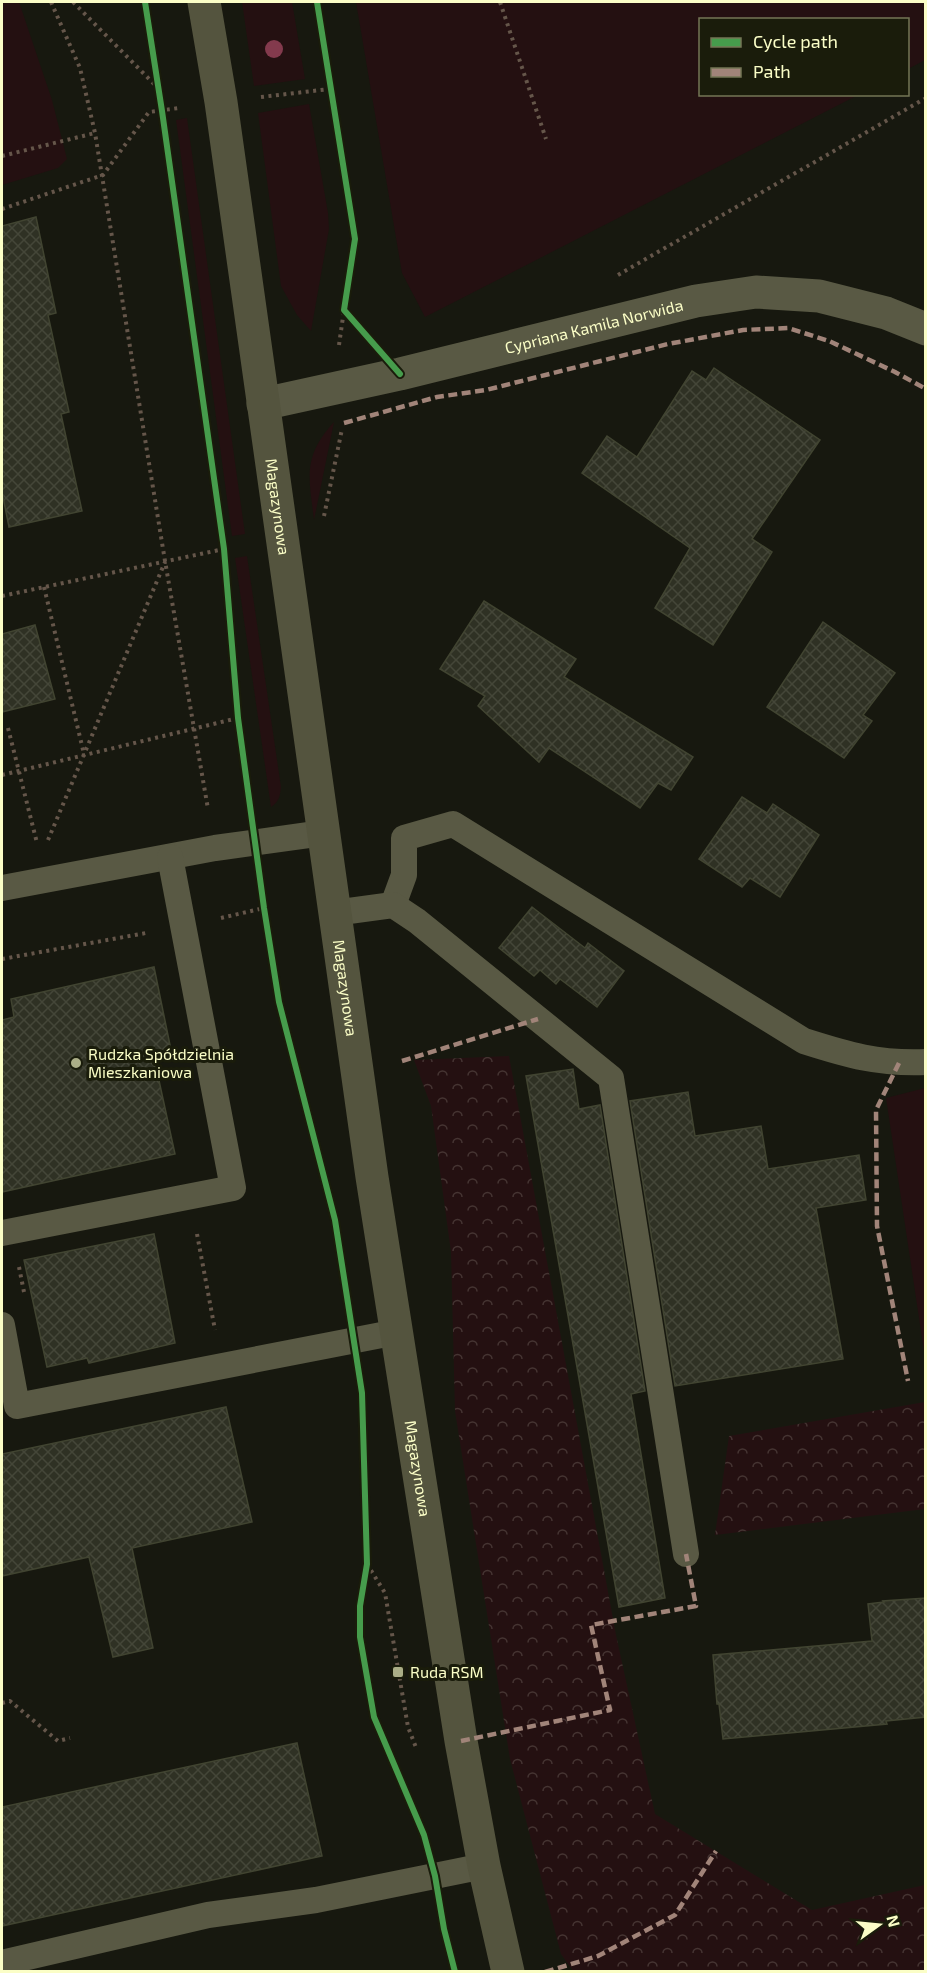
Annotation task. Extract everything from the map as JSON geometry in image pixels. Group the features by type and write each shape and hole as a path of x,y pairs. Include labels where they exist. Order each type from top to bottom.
{"street":[{"name":"Magazynowa","path":"204,2 396,1332 447,1653 484,1866 508,1971"},
{"name":"Cypriana Kamila Norwida","path":"263,404 400,374 696,301 756,292 819,296 886,313 926,329"}],"lane":[{"path":"393,905 404,875 404,838 453,824 804,1041 856,1058 899,1064 926,1062"},
{"path":"2,888 215,848 323,833"},
{"path":"7,1232 233,1188 170,857"},
{"path":"334,913 393,905 417,921 611,1078 686,1554"},
{"path":"2,1325 17,1406 396,1332"},
{"path":"2,1963 208,1915 315,1900 484,1866"}],"path":[{"path":"51,2 80,68 95,133 165,561 215,848"},
{"path":"73,2 159,89"},
{"path":"500,2 546,139"},
{"path":"609,280 926,98"},
{"path":"2,209 103,175 149,112 162,111"},
{"path":"2,156 95,133"},
{"path":"344,310 351,318"},
{"path":"339,348 344,310"},
{"path":"322,526 344,423"},
{"path":"2,596 224,549"},
{"path":"29,883 165,561"},
{"path":"44,587 84,754"},
{"path":"2,775 238,718"},
{"path":"8,728 41,856"},
{"path":"2,959 182,926 264,908"},
{"path":"189,1197 212,1313"},
{"path":"7,1232 26,1300"},
{"path":"366,1575 367,1564"},
{"path":"2,1703 10,1701 58,1741 70,1738"}],"green space":[{"path":"2,2 19,2 52,100 67,159 58,168 2,185"},
{"path":"242,2 292,2 305,79 254,86"},
{"path":"356,2 925,2 925,60 909,68 909,18 699,18 699,96 856,96 425,317 402,273"},
{"path":"309,104 329,229 311,331 297,315 281,286 258,113"},
{"path":"187,118 245,534 232,536 176,120"},
{"path":"334,422 314,520 310,480 312,457"},
{"path":"247,556 281,787 279,798 271,807 235,558"},
{"path":"509,1056 616,1635 655,1814 812,1910 925,1885 925,1971 573,1971 561,1954 510,1759 455,1411 451,1252 431,1106 414,1060"},
{"path":"926,1088 925,1358 886,1098"},
{"path":"925,1402 925,1509 715,1535 729,1436"}],"building":[{"path":"36,217 56,313 48,315 69,412 61,414 82,511 9,527 2,492 2,226"},
{"path":"714,368 820,440 752,539 772,552 713,645 655,608 690,548 582,473 607,436 637,457 692,371 706,380"},
{"path":"484,601 576,659 564,677 693,757 671,790 658,783 640,808 549,748 539,762 478,706 485,696 440,669"},
{"path":"823,622 895,673 863,715 872,721 844,758 767,707"},
{"path":"35,625 55,699 2,712 2,634"},
{"path":"742,797 767,813 773,804 819,835 780,897 750,878 742,887 699,859"},
{"path":"532,907 585,948 588,943 624,971 597,1007 560,979 556,984 540,970 534,976 499,948"},
{"path":"154,967 171,1050 153,1053 175,1154 2,1192 2,1020 14,1017 11,999"},
{"path":"573,1069 579,1109 600,1105 645,1391 631,1394 665,1598 619,1607 526,1076"},
{"path":"688,1092 695,1136 761,1126 768,1169 859,1155 866,1200 816,1208 843,1359 675,1386 630,1101"},
{"path":"154,1234 175,1343 89,1363 87,1358 47,1367 24,1260"},
{"path":"226,1407 252,1522 132,1548 153,1648 113,1657 89,1557 2,1576 2,1454"},
{"path":"926,1598 926,1717 886,1721 887,1724 723,1739 719,1704 717,1704 713,1655 872,1641 868,1604"},
{"path":"297,1743 322,1856 2,1926 2,1807"}],"marked path":[{"path":"344,423 437,397 486,390 668,344 743,330 788,328 829,341 926,389"},
{"path":"402,1061 538,1019"},
{"path":"899,1063 876,1110 877,1226 908,1381"},
{"path":"461,1741 610,1710 591,1625 696,1606 686,1554"},
{"path":"545,1972 598,1956 675,1915 716,1851"}],"cycle path":[{"path":"145,2 224,549 238,718 264,908 279,1002 335,1220 362,1393 367,1564 360,1606 360,1637 374,1717 424,1835 455,1972"},
{"path":"317,2 355,239 344,310 400,374"}],"place":[{"name":"Rudzka Spółdzielnia Mieszkaniowa","path":"76,1063"},
{"name":"Ruda RSM","path":"398,1672"}]}
